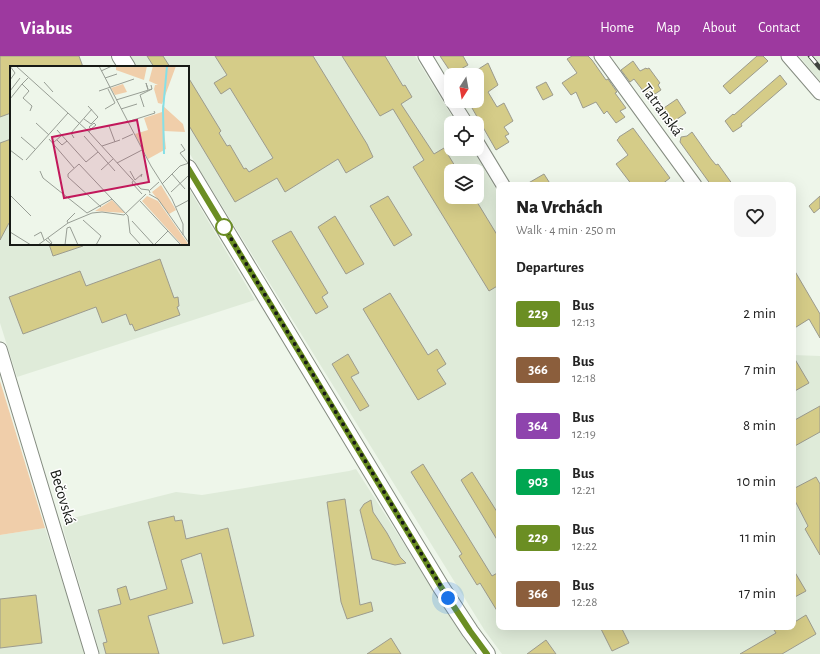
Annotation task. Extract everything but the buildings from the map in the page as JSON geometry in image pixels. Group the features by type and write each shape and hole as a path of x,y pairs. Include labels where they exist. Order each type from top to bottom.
{"main road":[{"path":"120,56 126,66"},
{"path":"189,170 441,587 470,631 488,654"}],"street":[{"path":"426,56 444,86"},
{"name":"Tatranská","path":"601,56 693,182"},
{"path":"788,56 820,93"},
{"path":"484,154 501,182"},
{"name":"Bečovská","path":"0,349 92,654"}],"shaded area":[{"path":"128,56 415,56 444,103 444,108 447,108 452,116 444,116 444,156 476,156 481,164 444,164 444,204 484,204 484,169 496,189 496,630 796,630 796,355 820,356 820,654 502,654 485,631 189,153 189,66 134,66"},
{"path":"799,56 820,56 820,81"},
{"path":"10,95 10,245 189,245 189,189 255,300 17,377 0,323 0,99"},
{"path":"0,381 45,528 0,535"},
{"path":"356,469 461,633 477,654 100,654 64,532 63,526 69,519 176,492 202,495"},
{"path":"45,528 86,654 0,654 0,535"}],"railway":[{"path":"810,56 820,68"}],"bus line":[{"name":"229","path":"189,170 441,587 487,654"}],"route":[{"path":"224,227 448,598"}]}
